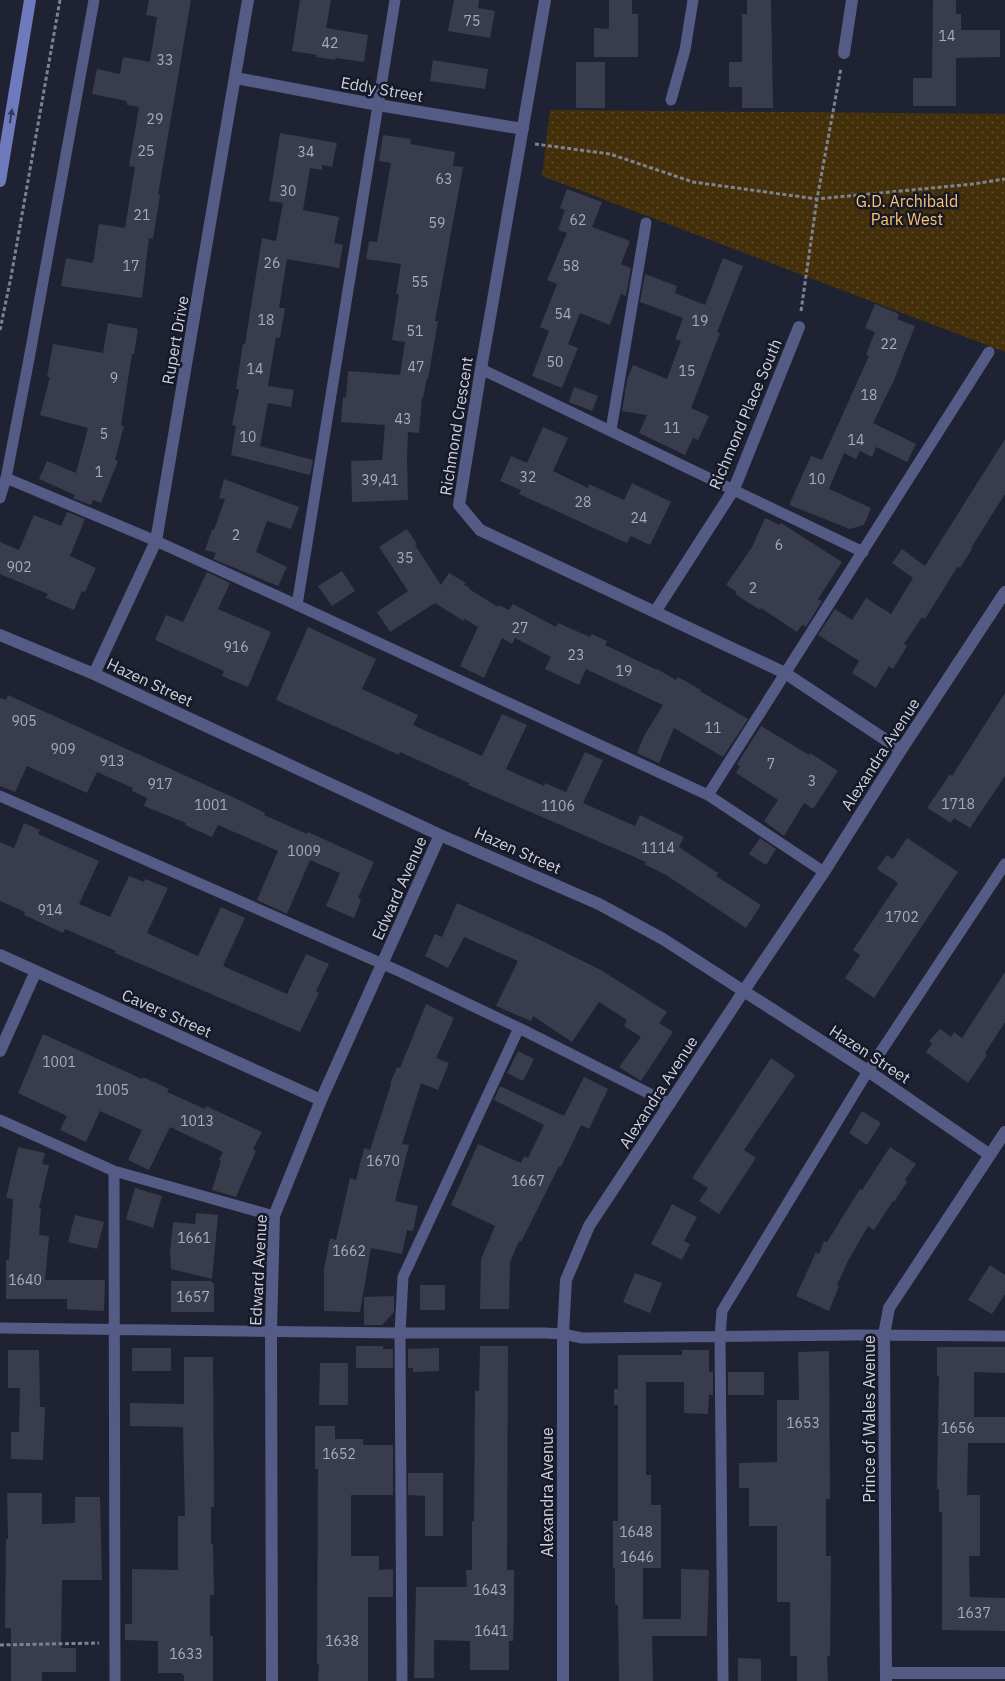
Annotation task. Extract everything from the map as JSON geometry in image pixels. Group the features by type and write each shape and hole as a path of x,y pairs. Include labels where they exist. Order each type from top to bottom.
{"main road":[{"path":"0,182 30,0"}],"street":[{"name":"Rupert Drive","path":"94,674 156,541 248,0"},
{"name":"Richmond Crescent","path":"545,0 459,505 480,530 785,673 901,750"},
{"path":"844,53 852,0"},
{"name":"Eddy Street","path":"236,78 378,105 523,129"},
{"name":"Richmond Place South","path":"655,612 734,489 799,328"},
{"name":"Alexandra Avenue","path":"563,1681 563,1334 566,1280 589,1226 824,872 901,750 1005,592"},
{"name":"Hazen Street","path":"0,635 94,674 440,834 599,904 663,939 868,1072 990,1155"},
{"name":"Edward Avenue","path":"272,1681 271,1331 274,1216 321,1100 440,834"},
{"name":"Cavers Street","path":"0,955 321,1100"},
{"path":"0,1051 36,971"},
{"name":"Prince of Wales Avenue","path":"886,1677 884,1335 889,1308 1005,1132"},
{"path":"886,1677 1005,1673"}],"lane":[{"path":"0,498 6,478 94,0"},
{"path":"298,605 395,0"},
{"path":"671,100 685,50 693,0"},
{"path":"611,430 646,223"},
{"path":"708,795 989,352"},
{"path":"481,369 863,552"},
{"path":"6,478 156,541 298,605 708,795 824,872"},
{"path":"0,796 383,964 519,1028 670,1104"},
{"path":"723,1681 720,1336 722,1310 868,1072 1005,864"},
{"path":"402,1681 400,1334 404,1277 519,1028"},
{"path":"0,1120 114,1171 274,1216"},
{"path":"114,1171 115,1681"},
{"path":"0,1328 400,1334 563,1334 582,1338 884,1335 1005,1336"}],"path":[{"path":"0,330 60,0"},
{"path":"799,328 818,198 844,53"},
{"path":"520,145 540,144 610,154 693,182 818,198 964,185 1005,179"},
{"path":"0,1644 115,1643"}],"green space":[{"name":"G.D. Archibald Park West","path":"550,110 1005,114 1005,352 542,176"}],"building":[{"path":"149,0 191,0 158,195 160,195 153,239 149,238 142,298 61,286 66,258 93,263 99,224 125,228 135,167 129,166 139,107 127,105 127,101 92,94 97,69 120,74 123,57 150,62 157,17 146,15"},
{"path":"300,0 331,0 326,28 368,35 364,62 336,58 335,60 292,51"},
{"path":"454,0 479,0 478,8 495,11 490,38 448,31"},
{"path":"609,0 632,0 632,14 638,14 638,57 594,57 594,28 609,29"},
{"path":"747,0 771,0 773,108 742,108 742,87 729,87 729,62 742,62 742,14 747,14"},
{"path":"933,0 956,0 956,14 961,14 961,30 1000,30 1000,57 956,58 956,106 913,106 913,78 932,78"},
{"path":"433,60 488,69 485,89 430,81"},
{"path":"576,62 605,62 605,108 576,108"},
{"path":"280,133 337,143 332,167 322,165 322,170 310,168 303,210 339,217 334,243 343,245 339,268 287,259 279,308 285,308 280,338 276,337 268,386 294,390 291,407 268,403 260,446 313,460 310,475 231,455 236,426 232,425 239,389 236,389 262,238 276,241 283,203 269,201"},
{"path":"383,135 411,139 410,144 455,152 453,166 463,167 435,321 438,321 428,379 422,398 419,433 408,432 408,500 352,502 351,461 382,460 385,425 341,422 343,397 346,398 348,371 400,375 405,342 392,340 399,294 396,294 401,264 366,259 369,241 377,242 391,163 379,161"},
{"path":"567,189 602,202 592,227 630,241 621,264 631,268 626,296 621,294 610,325 580,313 568,344 578,348 562,388 532,376 549,331 540,327 557,284 547,280 567,233 558,230 565,210 560,208"},
{"path":"723,258 743,266 717,332 720,333 691,408 709,416 698,440 693,438 685,455 639,433 647,415 622,411 627,380 633,365 667,379 681,341 675,339 683,318 640,302 645,274 677,286 675,293 705,305"},
{"path":"875,304 899,314 897,319 915,326 894,380 873,423 916,444 907,462 876,447 872,457 860,451 856,459 844,453 829,489 871,508 864,525 850,529 789,505 811,456 822,460 869,356 866,355 875,332 865,328"},
{"path":"108,323 138,329 134,354 132,354 121,425 124,426 115,460 118,461 101,503 93,500 91,505 73,498 75,495 39,479 47,461 76,473 88,428 40,415 50,377 47,377 53,344 103,353"},
{"path":"574,387 598,396 592,411 569,402"},
{"path":"543,427 568,438 553,471 588,488 589,484 624,500 632,483 671,502 650,545 631,536 627,543 519,494 521,490 500,481 511,456 527,463"},
{"path":"1005,439 1005,494 960,568 958,566 925,619 922,617 904,644 907,646 893,669 889,666 876,688 852,673 859,661 818,635 835,609 852,620 866,598 891,614 913,578 892,563 902,549 925,566"},
{"path":"224,479 299,507 291,529 267,521 256,552 287,567 278,586 213,559 216,553 205,550 225,499 219,498"},
{"path":"67,512 85,519 70,556 96,568 85,592 82,591 74,610 46,598 48,594 0,574 0,542 19,550 34,515 61,526"},
{"path":"765,518 780,525 781,523 842,562 818,599 822,601 806,627 802,625 797,632 761,608 760,610 735,594 737,592 726,585 752,547"},
{"path":"407,529 441,585 449,573 466,583 464,585 469,589 498,607 499,605 509,610 513,604 556,627 558,623 590,637 592,634 607,641 605,645 676,680 678,677 748,719 723,757 674,728 659,763 637,753 644,736 663,705 586,669 579,685 545,669 551,657 515,638 512,644 502,638 484,678 460,666 478,627 463,618 465,622 435,603 390,632 377,612 408,591 379,547"},
{"path":"342,571 355,591 332,606 318,586"},
{"path":"207,572 230,583 218,609 271,632 248,687 222,676 224,671 155,640 166,615 183,622"},
{"path":"308,627 376,659 362,689 418,715 413,725 482,756 502,714 527,725 506,769 544,786 545,783 566,792 585,752 603,760 583,803 635,826 640,815 684,837 679,847 718,873 716,876 761,905 746,928 666,875 644,864 646,862 468,785 469,783 400,752 399,755 276,700"},
{"path":"1005,693 1005,776 970,828 954,818 951,823 927,808 950,774 952,776"},
{"path":"8,695 239,800 265,813 264,815 307,834 308,832 374,862 358,898 361,900 354,918 326,906 340,873 310,860 287,914 257,900 278,851 218,825 212,837 185,825 186,823 144,806 147,798 132,791 133,788 97,772 87,793 27,766 15,792 0,786 0,698 6,700"},
{"path":"761,726 838,771 813,809 804,803 784,836 764,821 778,800 736,773 740,766 737,764"},
{"path":"24,823 40,830 38,834 99,861 79,904 110,917 129,876 144,882 145,879 168,888 147,933 198,956 221,907 245,918 223,966 287,994 306,954 329,964 316,991 319,993 300,1032 115,953 116,951 65,929 63,933 24,915 25,912 0,901 0,842 14,848"},
{"path":"760,838 776,849 766,865 749,854"},
{"path":"907,838 958,872 874,998 845,978 860,955 853,950 898,883 877,869 887,855 893,859"},
{"path":"457,903 538,939 601,970 667,1012 659,1023 673,1032 641,1081 619,1067 641,1037 624,1026 627,1020 599,1002 572,1042 533,1016 531,1021 496,1006 518,961 464,937 448,968 425,956 435,934 442,937"},
{"path":"1005,972 1005,1022 985,1053 987,1055 968,1083 926,1052 932,1043 929,1041 940,1029 951,1037 954,1032 962,1038"},
{"path":"426,1004 454,1018 436,1058 449,1063 438,1090 421,1083 402,1144 409,1145 395,1201 418,1206 413,1231 407,1230 402,1254 371,1248 360,1312 324,1311 324,1269 330,1238 336,1240 350,1178 356,1180 364,1148 370,1150 390,1084 397,1067 400,1068"},
{"path":"43,1034 142,1079 143,1077 169,1089 167,1092 205,1109 206,1106 262,1132 253,1149 256,1151 236,1197 212,1190 221,1161 219,1160 223,1152 170,1127 149,1170 128,1160 142,1130 100,1111 86,1142 60,1130 67,1116 18,1093"},
{"path":"518,1051 534,1059 523,1081 507,1073"},
{"path":"771,1058 795,1075 744,1150 756,1158 719,1214 699,1201 708,1188 692,1178"},
{"path":"584,1077 608,1089 589,1129 581,1125 521,1242 519,1241 510,1262 509,1309 480,1309 481,1259 495,1226 451,1205 478,1144 521,1163 524,1156 528,1158 544,1125 494,1100 500,1086 564,1116"},
{"path":"862,1111 881,1123 867,1145 849,1133"},
{"path":"18,1147 45,1153 42,1164 49,1165 39,1208 41,1208 39,1235 49,1236 45,1280 105,1280 104,1311 67,1309 67,1299 6,1299 6,1260 9,1260 13,1199 6,1198"},
{"path":"890,1147 916,1164 905,1180 907,1182 874,1230 868,1226 848,1261 837,1285 839,1286 829,1311 796,1296 816,1252 819,1254 824,1241 827,1242 860,1189 862,1190"},
{"path":"135,1188 162,1196 153,1228 126,1219"},
{"path":"672,1204 697,1217 684,1241 690,1244 682,1260 651,1244"},
{"path":"196,1213 218,1215 212,1279 171,1269 170,1253 173,1222 195,1224"},
{"path":"75,1215 104,1222 97,1249 68,1242"},
{"path":"990,1265 1005,1275 1005,1294 992,1314 968,1300"},
{"path":"635,1273 662,1283 650,1313 623,1302"},
{"path":"171,1281 212,1281 214,1283 214,1312 171,1312"},
{"path":"420,1285 445,1285 445,1310 420,1310"},
{"path":"394,1296 394,1312 382,1325 364,1325 364,1297"},
{"path":"356,1346 383,1346 383,1349 393,1349 393,1368 356,1368"},
{"path":"480,1346 508,1346 507,1570 514,1570 513,1641 509,1641 509,1670 470,1670 470,1641 434,1640 434,1678 414,1678 416,1587 467,1587 466,1570 472,1570 475,1391 479,1391"},
{"path":"937,1347 1005,1347 1005,1373 974,1372 974,1417 1005,1417 1005,1443 968,1443 967,1495 980,1495 980,1556 969,1556 970,1597 1005,1598 1005,1631 942,1630 942,1512 939,1512 939,1489 937,1489 939,1376 937,1376"},
{"path":"132,1348 171,1348 171,1371 132,1371"},
{"path":"439,1348 439,1371 413,1372 413,1368 408,1368 408,1349"},
{"path":"8,1350 39,1350 40,1407 45,1407 43,1460 11,1459 11,1432 19,1432 20,1388 8,1388"},
{"path":"682,1350 709,1350 709,1372 713,1372 713,1395 709,1395 708,1414 684,1413 684,1382 646,1382 646,1475 651,1475 651,1505 661,1505 661,1568 643,1568 643,1619 681,1619 681,1569 709,1570 707,1636 652,1636 653,1681 619,1681 618,1605 615,1605 615,1568 613,1568 613,1521 618,1521 618,1405 614,1405 614,1389 618,1389 618,1355 682,1355"},
{"path":"829,1351 830,1499 826,1499 826,1556 831,1556 830,1656 827,1656 828,1681 797,1681 797,1656 790,1656 790,1602 777,1602 777,1526 749,1526 749,1488 739,1488 739,1463 777,1462 777,1400 799,1400 798,1352"},
{"path":"184,1357 213,1357 214,1507 211,1507 211,1544 213,1544 214,1595 210,1595 210,1636 213,1636 213,1681 184,1681 182,1673 158,1673 158,1641 125,1640 125,1624 132,1624 132,1569 178,1570 178,1516 185,1516 183,1427 130,1426 130,1403 184,1404"},
{"path":"320,1363 348,1363 348,1405 319,1405"},
{"path":"728,1372 764,1372 764,1395 728,1395"},
{"path":"315,1426 335,1426 335,1439 363,1439 363,1445 393,1445 393,1495 351,1495 351,1556 379,1556 379,1570 393,1569 393,1597 368,1597 368,1681 318,1681 318,1469 315,1469"},
{"path":"408,1473 443,1473 443,1536 425,1536 425,1496 408,1495"},
{"path":"7,1493 42,1493 42,1524 75,1523 75,1497 100,1497 102,1580 62,1580 61,1648 76,1648 76,1672 42,1672 42,1681 11,1681 11,1628 5,1628 6,1539 8,1539"},
{"path":"738,1658 761,1659 761,1681 738,1681"}]}
